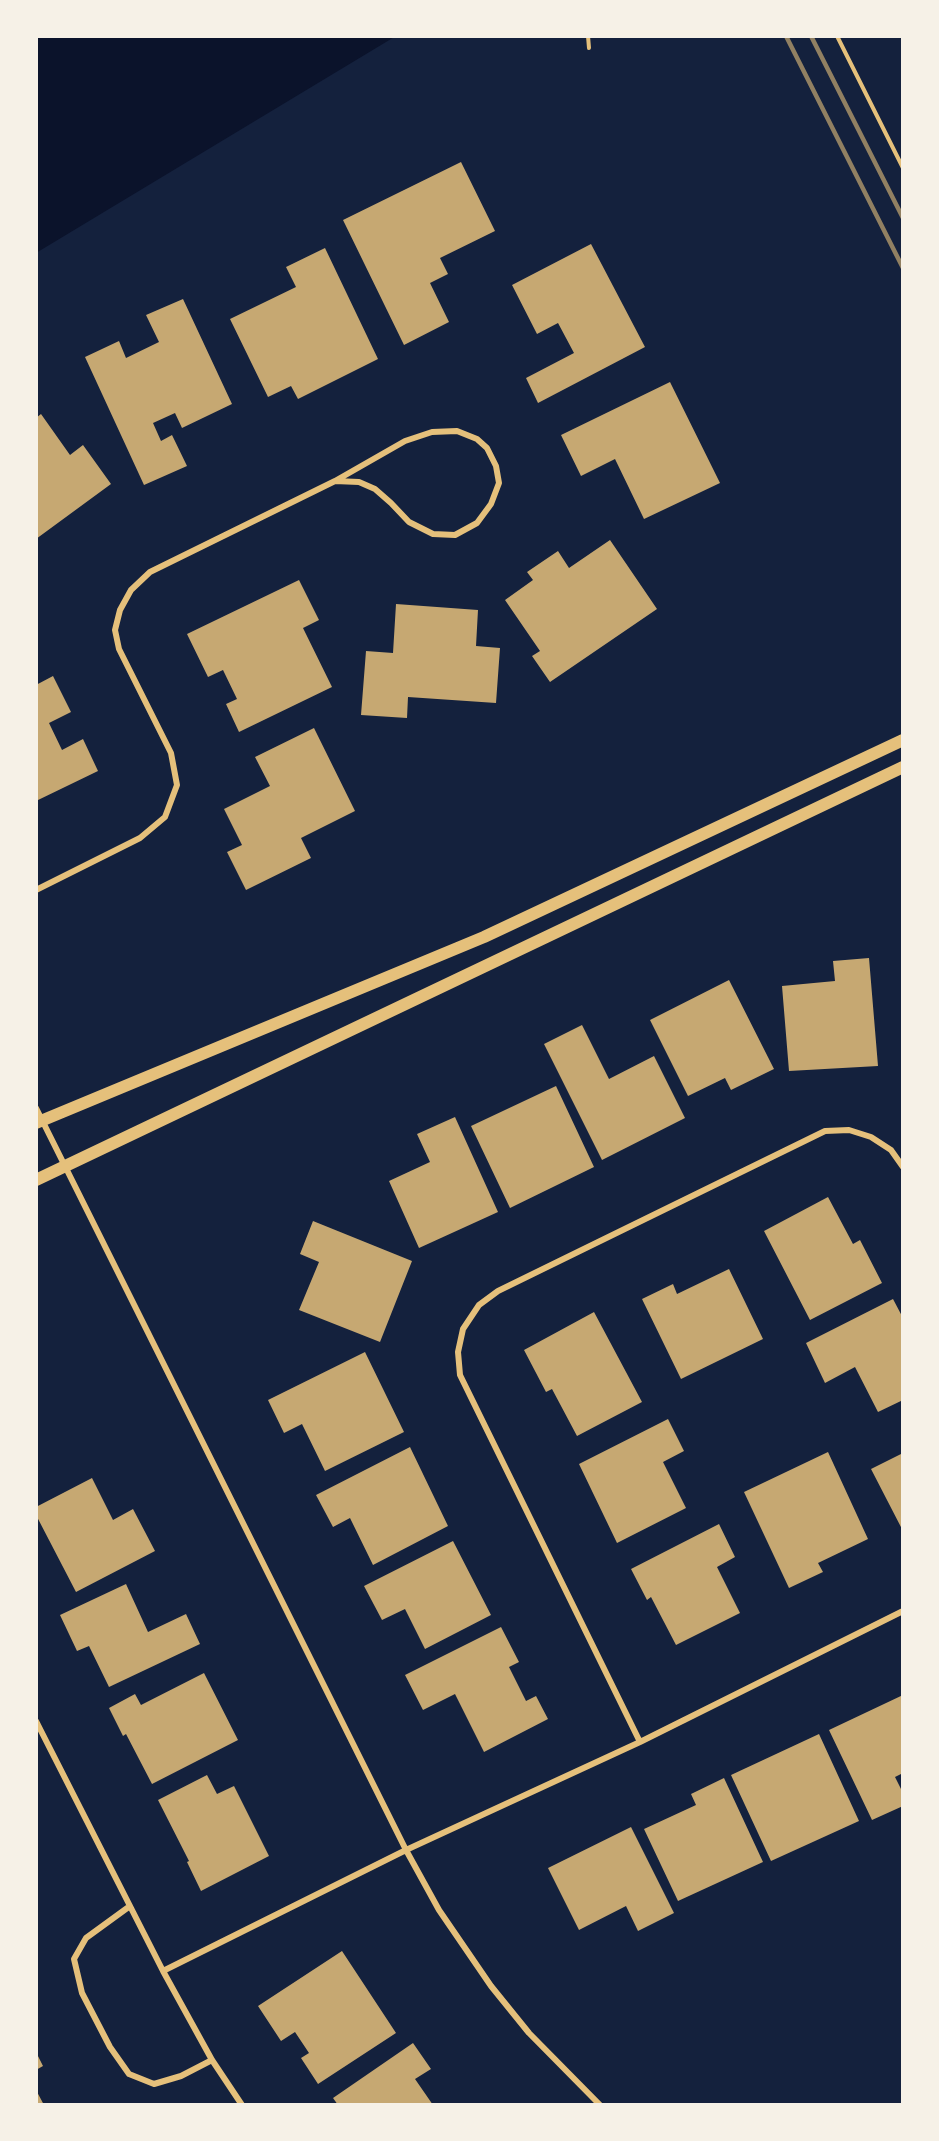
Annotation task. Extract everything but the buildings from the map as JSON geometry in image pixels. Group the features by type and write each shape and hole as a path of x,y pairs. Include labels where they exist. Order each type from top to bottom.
{"main road":[{"path":"39,1122 484,937 903,740"},
{"path":"36,1179 903,767"}],"street":[{"path":"36,890 140,838 165,817 177,785 171,753 119,649 115,630 120,610 132,590 150,572 335,481 405,441 432,432 457,431 477,439 487,448 496,466 499,483 491,504 477,523 455,535 433,534 409,522 375,489 359,482 335,481"},
{"path":"36,1107 39,1122 64,1166 406,1850 439,1910 491,1986 529,2033 600,2105"},
{"path":"640,1742 460,1376 458,1352 463,1329 479,1305 498,1291 825,1131 849,1130 871,1137 891,1150 903,1167"},
{"path":"163,1971 406,1850 640,1742 903,1611"},
{"path":"36,1721 163,1971 212,2060 242,2105"},
{"path":"130,1906 86,1938 74,1959 82,1993 110,2047 129,2074 154,2084 181,2076 212,2060"}],"path":[{"path":"588,36 589,48"},
{"path":"837,36 903,168"}],"water":[{"path":"36,36 396,36 36,253"}],"railway":[{"path":"786,36 903,268"},
{"path":"811,36 903,218"}]}
